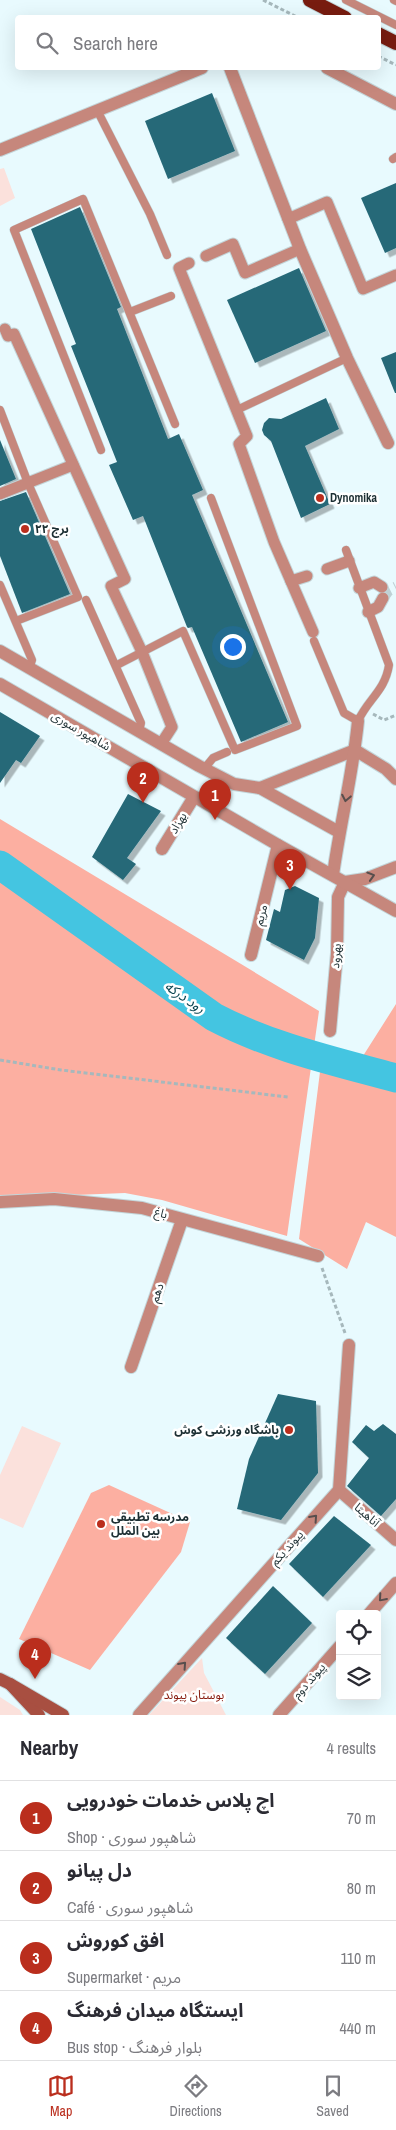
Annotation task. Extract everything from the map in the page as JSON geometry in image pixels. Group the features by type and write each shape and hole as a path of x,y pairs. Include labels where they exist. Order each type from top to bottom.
{"highway":[{"path":"310,0 339,15"},
{"path":"381,36 396,43"}],"main road":[{"path":"5,1681 39,1715"},
{"path":"5,1681 63,1715"}],"street":[{"path":"0,150 197,70"},
{"path":"231,70 300,250 347,358 388,443"},
{"path":"331,70 396,104"},
{"path":"288,219 327,202 362,289 396,275"},
{"path":"206,256 233,244 245,273 300,250"},
{"path":"189,263 179,268 247,436 239,444 313,636"},
{"path":"2,323 8,336 14,334 125,579 112,586 142,652 172,727 161,744"},
{"path":"0,494 73,465"},
{"path":"326,569 348,556"},
{"path":"291,582 307,576"},
{"path":"360,588 374,582 383,593 378,608 368,612"},
{"path":"0,652 204,769 234,784 260,788 339,832"},
{"name":"شاهپور سوری","path":"0,685 396,911"},
{"path":"333,875 339,832 355,750 358,721"},
{"path":"355,750 386,769 396,779"},
{"path":"260,788 355,750"},
{"name":"بهزاد","path":"162,849 194,797"},
{"name":"مریم","path":"251,955 278,845"},
{"path":"344,882 365,879 396,867"},
{"name":"بهرود","path":"330,1031 337,953 338,897 344,882"},
{"name":"باغ","path":"0,1202 54,1198 142,1208 318,1256"},
{"name":"دهم","path":"132,1367 182,1220"},
{"path":"339,1490 349,1346"},
{"name":"آناهیتا","path":"339,1490 396,1540"},
{"name":"پیوند یکم","path":"139,1715 339,1490"},
{"path":"372,1610 396,1583"},
{"name":"پیوند دوم","path":"279,1715 336,1651"}],"lane":[{"path":"346,0 377,15"},
{"path":"381,17 396,24"},
{"path":"97,110 150,214 168,255"},
{"path":"101,450 14,230 84,199 175,424"},
{"path":"130,312 171,296"},
{"path":"241,408 347,358"},
{"path":"0,410 28,483 78,597 16,621"},
{"path":"117,665 183,631 235,750 297,726 211,498"},
{"path":"313,636 344,713 358,721 364,709 387,680 389,666 348,556"},
{"path":"0,585 32,660 29,668"},
{"path":"86,600 117,665 141,723 139,731"},
{"path":"204,769 213,758 227,752"}],"path":[{"path":"263,0 293,15"},
{"path":"381,58 396,65"},
{"path":"364,709 384,720 396,715"},
{"path":"0,1060 61,1070 288,1097"},
{"path":"318,1256 349,1346"}],"green space":[{"path":"4,168 15,198 0,206 0,169"},
{"path":"22,1426 61,1443 23,1528 0,1518 0,1475"},
{"name":"بوستان پیوند","path":"202,1658 204,1673 226,1715 149,1715"},
{"path":"0,1697 20,1710 23,1715 0,1715"}],"shaded area":[{"path":"0,819 319,1011 287,1236 162,1200 125,1193 0,1198"},
{"path":"396,1004 396,1237 366,1222 347,1269 299,1239 323,1048 363,1056"},
{"path":"109,1485 190,1522 181,1552 90,1670 19,1639 91,1493"}],"building":[{"path":"212,93 235,151 168,179 145,121"},
{"path":"396,183 396,248 385,253 361,198"},
{"path":"80,207 121,307 117,309 168,439 179,434 203,490 192,495 288,722 241,742 192,627 187,627 143,516 133,520 109,465 117,462 71,346 76,344 31,229"},
{"path":"299,268 326,331 255,363 227,300"},
{"path":"396,352 396,393 395,393 381,358"},
{"path":"326,398 339,429 305,446 330,504 301,518 271,441 264,435 262,430 264,423 269,418 281,419"},
{"path":"0,440 16,479 0,486"},
{"name":"برج ۲۲","path":"26,492 70,594 22,613 0,556 0,501"},
{"path":"0,712 40,736 21,763 16,760 0,783"},
{"path":"128,794 161,811 127,858 136,864 123,880 92,857"},
{"path":"295,886 319,898 315,938 304,960 266,940 274,909 280,912 285,890"},
{"name":"باشگاه ورزشی کوش","path":"278,1394 316,1401 318,1473 281,1520 237,1509 249,1459"},
{"path":"383,1424 396,1434 396,1499 381,1516 347,1486 369,1458 352,1442 366,1425 374,1431"},
{"path":"334,1516 371,1545 323,1597 289,1564"},
{"path":"273,1586 312,1623 265,1674 226,1638"}],"waterway":[{"name":"رود درکه","path":"0,865 214,1017 236,1028 280,1045 396,1078"}],"tunnel":[{"path":"383,598 388,591 396,587"}],"place":[{"name":"Dynomika","path":"320,498"},
{"name":"برج ۲۲","path":"25,529"},
{"name":"دل پیانو","path":"143,803"},
{"name":"اچ پلاس خدمات خودرویی","path":"215,820"},
{"name":"افق کوروش","path":"290,890"},
{"name":"باشگاه ورزشی کوش","path":"289,1430"},
{"name":"مدرسه تطبیقی بین الملل","path":"101,1524"},
{"name":"ایستگاه میدان فرهنگ","path":"35,1679"}]}
